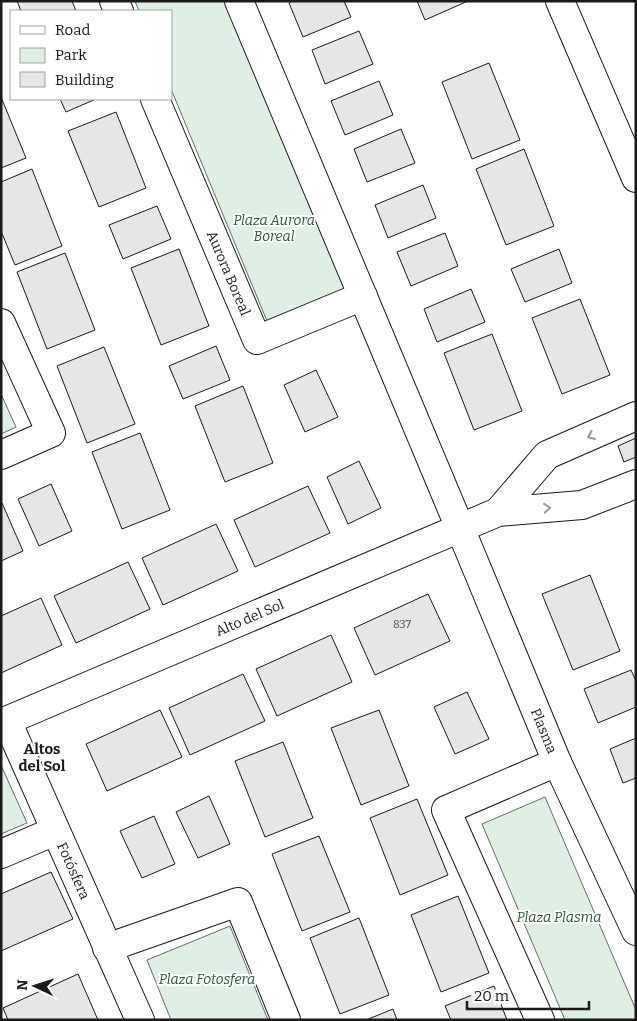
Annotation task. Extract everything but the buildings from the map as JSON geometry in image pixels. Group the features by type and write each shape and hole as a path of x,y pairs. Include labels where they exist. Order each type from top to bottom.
{"street":[{"path":"239,1 460,529"},
{"path":"560,1 636,178"},
{"name":"Aurora Boreal","path":"156,100 257,340 363,296"},
{"path":"1,323 51,433 1,455"},
{"name":"Alto del Sol","path":"498,512 547,455 636,416"},
{"name":"Alto del Sol","path":"4,722 498,512 582,505 636,484"},
{"name":"Plasma","path":"460,529 557,762 636,931"},
{"name":"Fotósfera","path":"4,722 140,1020"},
{"path":"540,1020 446,810 557,762"},
{"path":"1,854 55,831"},
{"path":"108,948 238,902 286,1020"}],"green space":[{"name":"Plaza Aurora Boreal","path":"135,1 225,1 345,289 267,321 172,91 172,10 139,10"},
{"path":"1,394 16,427 1,434"},
{"path":"1,765 27,823 1,834"},
{"name":"Plaza Plasma","path":"545,797 636,1010 636,1020 565,1020 482,824"},
{"name":"Plaza Fotosfera","path":"230,926 268,1020 171,1020 147,960"}],"district":[{"name":"Altos del Sol","path":"42,758"}]}
